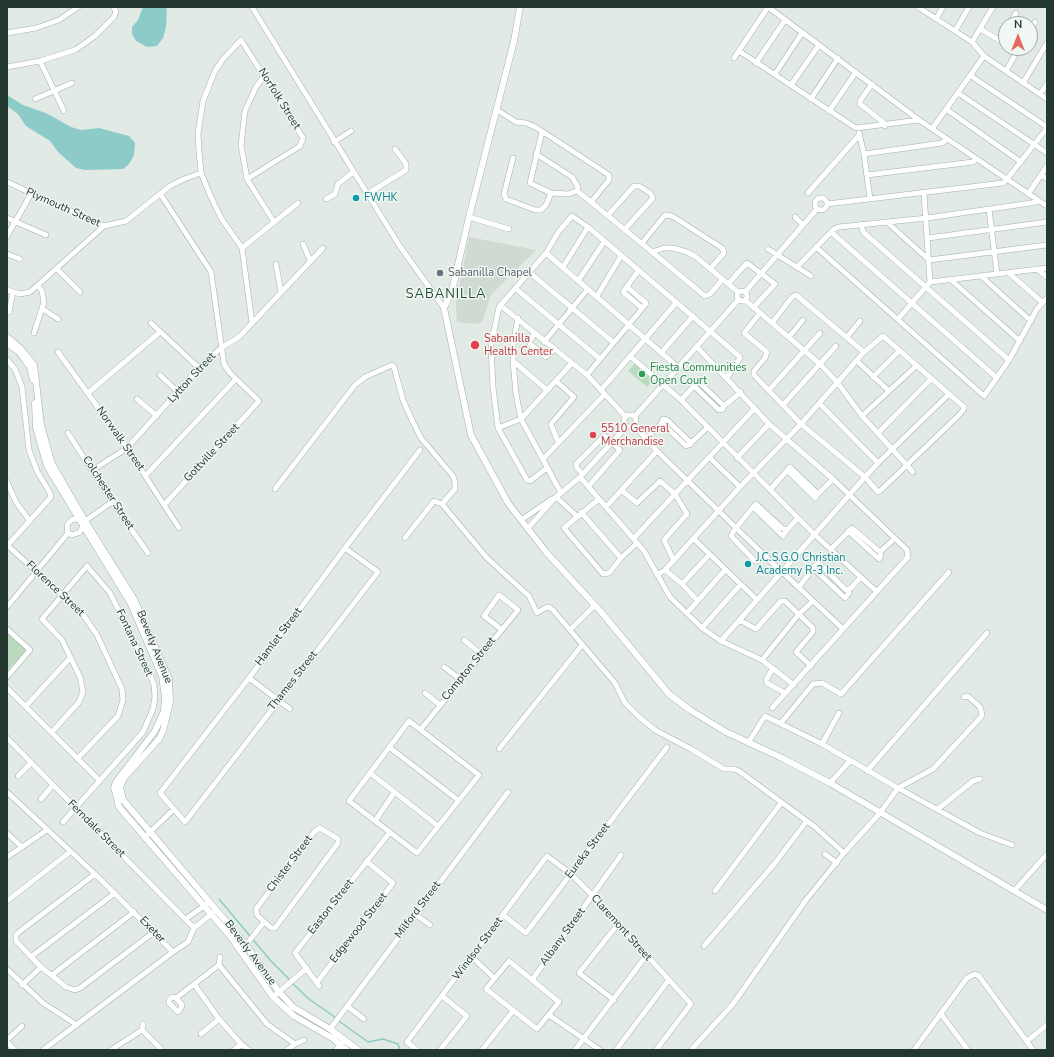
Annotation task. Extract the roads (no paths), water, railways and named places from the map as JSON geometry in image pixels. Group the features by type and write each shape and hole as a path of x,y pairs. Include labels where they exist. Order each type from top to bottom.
{"street":[{"path":"7,33 36,28 59,20 78,7"},
{"path":"7,67 40,61 75,50 95,36 114,17 116,11 113,7"},
{"path":"252,7 352,173 367,194 413,268 444,308 471,435 508,503 527,529 670,694 690,710 748,743 782,758 830,783 1047,910"},
{"path":"444,308 452,291 469,217 514,41 520,7"},
{"path":"734,58 768,7 919,120 1047,206"},
{"path":"918,7 972,42 984,56 1047,99"},
{"path":"936,19 943,7"},
{"path":"955,31 969,7"},
{"path":"972,42 993,7"},
{"path":"756,63 785,20"},
{"path":"980,29 998,39"},
{"path":"775,74 802,33"},
{"name":"Norfolk Street","path":"202,173 198,133 203,101 215,71 223,59 241,40 303,138 303,143 300,146 247,179"},
{"path":"1023,83 1047,43"},
{"path":"791,85 819,45"},
{"path":"739,51 856,128 860,134 864,154 870,199"},
{"path":"932,129 984,56"},
{"path":"1006,71 1014,56"},
{"path":"811,99 838,58"},
{"path":"40,61 64,111"},
{"path":"829,111 856,72"},
{"path":"264,76 256,87 246,111 241,145 247,179 274,222"},
{"path":"817,209 823,210 827,204 924,194 1002,183 1008,180 1047,127 970,76"},
{"path":"35,100 72,83"},
{"path":"872,84 860,104 883,122 885,126"},
{"path":"1040,94 1047,84"},
{"path":"958,93 1047,153"},
{"path":"946,109 1022,162"},
{"path":"497,110 516,122 526,123 542,132 609,175 609,180 591,202"},
{"path":"856,128 885,126 919,120"},
{"path":"334,142 351,131"},
{"path":"542,132 530,183 550,192 568,194 576,191"},
{"path":"812,197 860,134"},
{"path":"864,154 942,143 947,139"},
{"path":"367,194 406,170 406,164 395,149"},
{"path":"536,154 572,177 578,187 576,191"},
{"path":"513,158 504,194 506,199 535,210 541,210 546,205 550,192"},
{"path":"867,174 973,162 976,159"},
{"path":"1028,194 1047,166"},
{"path":"202,173 211,198 221,218 242,248 252,323"},
{"name":"Plymouth Street","path":"7,182 104,226 126,221 177,182 202,173"},
{"path":"326,199 335,194 338,184 352,173"},
{"path":"1041,175 1047,179"},
{"path":"608,215 634,186 639,186 650,193 653,198 626,228"},
{"path":"576,191 626,228 652,252 705,296 710,294 722,280"},
{"path":"7,236 31,194"},
{"path":"898,319 930,282 927,218 924,194"},
{"path":"146,475 236,379 224,364 211,272 161,195"},
{"path":"812,197 822,198 827,204"},
{"path":"812,197 817,209"},
{"path":"797,267 831,232 839,227 927,218 1039,201"},
{"path":"242,248 298,203"},
{"path":"652,252 664,248 680,250 696,257 738,292 745,292 817,209"},
{"path":"989,209 997,274"},
{"path":"547,468 530,481 527,480 498,428 493,386 491,345 500,305 530,273 546,253 569,218 574,216 588,227 739,356 740,358 727,377"},
{"path":"642,243 665,216 672,216 722,248 724,253 710,269"},
{"path":"469,217 509,229"},
{"path":"795,217 803,225"},
{"path":"7,218 46,235"},
{"path":"887,222 929,260 1047,245"},
{"path":"928,238 1047,222"},
{"path":"861,224 862,232 1009,360"},
{"path":"7,290 26,293 38,286 104,226"},
{"path":"563,267 588,227"},
{"path":"831,232 997,378"},
{"path":"578,281 604,242"},
{"path":"303,244 310,260"},
{"path":"816,247 984,396 1009,360 1042,302 1047,298"},
{"name":"Lytton Street","path":"93,470 127,448 199,368 221,348 235,340 323,248"},
{"path":"768,249 811,276"},
{"path":"546,253 629,323 679,368"},
{"path":"7,254 20,259"},
{"path":"596,296 621,256"},
{"path":"728,284 745,262 775,284 753,308"},
{"path":"276,264 281,292"},
{"path":"930,282 1047,268"},
{"path":"57,269 80,292"},
{"path":"1037,269 1047,277"},
{"path":"639,270 623,292 642,308"},
{"path":"530,273 612,342"},
{"path":"1009,273 1042,302"},
{"path":"981,276 1031,321"},
{"path":"951,280 1020,341"},
{"path":"34,333 43,309 44,296 38,286"},
{"path":"587,375 612,342 646,303 627,286"},
{"path":"515,288 599,358"},
{"path":"544,342 588,289"},
{"path":"10,312 13,292"},
{"path":"738,292 737,295 739,300"},
{"path":"745,292 747,297 745,300"},
{"path":"772,323 792,297 796,295 864,352"},
{"path":"626,417 632,415 635,416 739,300 745,300 820,364 837,382 862,416 913,472"},
{"path":"601,390 676,303"},
{"path":"500,305 518,318 544,342 587,375 626,417"},
{"path":"43,309 58,319"},
{"path":"657,575 665,570 740,487 801,424 837,382 857,362 864,352 883,336 964,409 907,466 878,492 865,478 801,424 754,375 754,371 765,358 766,352 744,333 760,313"},
{"path":"661,353 693,316"},
{"path":"518,318 513,345 513,361 516,394 521,419 561,493"},
{"path":"789,337 803,320"},
{"path":"846,337 860,321"},
{"path":"150,323 199,368"},
{"path":"88,393 160,332"},
{"path":"535,333 530,340 530,344 546,357 555,349"},
{"path":"769,390 803,350 820,333"},
{"name":"Beverly Avenue","path":"7,337 20,348 34,365 41,425 47,454 82,522 134,599 169,679 170,702 163,731 159,739 124,778 120,787 123,800 214,913 273,997 294,1016 341,1045 351,1049"},
{"name":"Beverly Avenue","path":"7,343 18,351 30,367 33,376 36,428 47,466 131,604 162,676 165,697 160,721 146,745 119,776 114,787 119,807 207,904"},
{"path":"783,405 836,346"},
{"path":"697,347 727,377 769,424 833,479 907,550 908,557 772,708"},
{"path":"874,377 899,351"},
{"name":"Norwalk Street","path":"58,352 146,475 179,528"},
{"path":"631,357 681,400 753,474 876,592"},
{"path":"7,360 15,369 22,386 29,450 43,483 50,493 48,500 7,545"},
{"path":"513,361 547,390"},
{"path":"857,362 889,391"},
{"path":"498,428 521,419 572,363"},
{"path":"275,490 355,385 365,377 392,365 394,367 402,400 421,438 453,476 455,489 442,504"},
{"path":"862,416 916,366"},
{"path":"160,375 178,392"},
{"name":"Gottville Street","path":"164,504 259,401 236,379"},
{"path":"878,433 931,379"},
{"path":"556,381 574,397 551,424 558,442"},
{"path":"681,400 696,382 699,381 724,406 741,392"},
{"path":"721,641 849,494 892,449 949,394"},
{"path":"543,459 604,395"},
{"path":"138,399 157,416"},
{"path":"819,403 878,463"},
{"path":"599,499 579,514 564,528 603,574 609,573 675,494 754,408"},
{"path":"635,416 637,422 635,426"},
{"path":"626,417 624,422 627,426 631,428 635,426"},
{"path":"646,438 662,423 686,446 692,443 708,427"},
{"path":"737,458 769,424"},
{"path":"521,520 561,493 581,475 627,426"},
{"path":"635,426 657,451 843,629"},
{"name":"Colchester Street","path":"68,433 112,502 148,553"},
{"path":"588,487 619,453 619,449 605,436 603,436 576,464 577,468 588,487 636,540 670,597 702,628 721,641 762,660 794,685"},
{"name":"Hamlet Street","path":"185,822 160,793 249,678 420,450"},
{"path":"606,507 657,451"},
{"path":"709,457 740,487"},
{"path":"770,490 790,467 815,498 833,479"},
{"path":"621,490 637,503 660,481 675,494 688,514 664,540 673,560"},
{"path":"7,482 16,502 29,520"},
{"path":"555,497 579,514 621,558"},
{"path":"527,529 555,497"},
{"path":"405,538 434,501 442,504 487,558 529,596 537,613 549,607 615,683 625,702 655,730 691,748 724,769 734,769 739,771 819,831 844,853"},
{"path":"68,533 72,535 78,534 82,522 112,502"},
{"path":"764,555 758,561 755,561 731,536 753,507 756,504 782,528 787,530 798,518"},
{"path":"7,607 68,533 67,525 69,522 71,520 82,522"},
{"path":"831,549 852,528 880,552 894,539"},
{"path":"694,539 724,570 756,599"},
{"name":"Florence Street","path":"7,545 62,593 82,613 97,635 122,688 123,700 118,716 77,759"},
{"name":"Thames Street","path":"185,822 378,572 345,548"},
{"path":"682,584 709,555"},
{"path":"799,587 813,568 818,564 821,565 846,590 848,590 860,578"},
{"name":"Fontana Street","path":"70,658 62,640 42,619 85,567 90,567 117,607 154,685 153,709 143,732 100,781"},
{"path":"665,570 682,584 697,600"},
{"path":"687,613 724,570"},
{"path":"781,723 813,684 822,683 841,694 949,572"},
{"path":"702,628 740,585"},
{"name":"Compton Street","path":"421,729 460,679 518,610 499,595 484,616 501,630"},
{"path":"739,620 756,630 783,600 813,628 813,632 796,652 811,666"},
{"path":"762,660 799,614 813,601"},
{"path":"570,630 594,606"},
{"path":"7,629 30,650 7,677"},
{"path":"867,771 987,633"},
{"path":"464,640 481,654"},
{"path":"499,749 582,645"},
{"path":"26,706 70,658 80,677 83,692 79,702 52,732"},
{"path":"444,667 460,679"},
{"path":"773,668 766,680 767,684 785,693"},
{"path":"249,678 290,709"},
{"path":"7,688 100,781 63,822"},
{"path":"425,693 440,704"},
{"path":"691,1050 733,1004 806,900 844,853 880,813 898,788 933,769 981,717 982,714 980,707 968,696 964,698"},
{"path":"822,744 839,713"},
{"path":"748,743 765,716 822,744 867,771 980,833 1012,845"},
{"path":"409,720 421,729 479,774 417,853 349,801 409,720"},
{"name":"Ferndale Street","path":"7,739 186,918 194,928"},
{"path":"389,747 458,800"},
{"name":"Eureka Street","path":"503,915 526,933 667,747"},
{"path":"830,783 850,761"},
{"path":"18,776 31,763"},
{"path":"370,773 438,826"},
{"path":"938,809 973,781 980,779"},
{"path":"41,799 53,785"},
{"name":"Exeter","path":"7,792 115,893 173,952 42,1050"},
{"name":"Milford Street","path":"330,1029 508,792"},
{"path":"375,821 394,793"},
{"path":"715,891 781,803"},
{"path":"145,837 174,809"},
{"path":"704,946 775,863 806,822"},
{"name":"Chister Street","path":"320,828 338,838 338,844 275,928 271,928 264,922 257,915 256,909 316,830 320,828"},
{"path":"7,857 47,830"},
{"name":"Easton Street","path":"318,984 308,968 294,953 390,832"},
{"path":"7,833 22,847"},
{"path":"7,901 70,852"},
{"path":"825,854 837,862"},
{"path":"1015,890 1047,854"},
{"name":"Albany Street","path":"532,980 621,855"},
{"name":"Claremont Street","path":"547,856 571,874 593,896 690,1004 656,1050"},
{"name":"Windsor Street","path":"417,1050 407,1042 547,856"},
{"name":"Edgewood Street","path":"318,984 393,883 366,861"},
{"path":"95,874 16,935 16,941 41,967 71,989 75,990 80,988 154,932"},
{"path":"32,956 115,893"},
{"path":"186,918 207,904"},
{"path":"52,975 134,912"},
{"path":"173,952 188,942 194,928 214,913"},
{"name":"Beverly Avenue","path":"214,913 248,943 279,992 293,1008 330,1029 341,1045"},
{"path":"415,914 430,925"},
{"path":"248,943 264,922"},
{"path":"614,1000 580,973 618,924"},
{"path":"575,1050 646,956"},
{"path":"472,957 494,978"},
{"path":"176,998 219,965 220,958"},
{"path":"509,961 532,980 560,1002 537,1029 486,989 509,961"},
{"path":"219,965 267,1024 295,1044"},
{"path":"22,985 41,967"},
{"path":"273,997 308,968"},
{"path":"7,969 22,985 43,1003 77,1024"},
{"path":"914,1050 967,978 975,974 979,976 1033,1050"},
{"path":"616,1050 668,981"},
{"path":"194,984 219,1019 248,1050"},
{"path":"440,1050 467,1016 442,996"},
{"path":"347,1006 364,1019"},
{"path":"482,1050 513,1011"},
{"path":"941,1014 968,1050"},
{"path":"549,1015 583,1040 600,1050"},
{"path":"201,1034 219,1019"},
{"path":"1027,1041 1047,1025"},
{"path":"15,1050 7,1041 22,1026"},
{"path":"111,1050 118,1048 142,1027 164,1049"},
{"path":"287,1050 304,1040"},
{"path":"234,1050 241,1044"}],"water":[{"path":"143,7 167,7 166,27 163,38 157,46 147,47 136,41 132,34 132,27 138,20"},
{"path":"7,95 23,105 48,114 71,127 81,130 99,128 129,136 135,143 134,155 129,164 123,169 85,170 76,168 58,152 50,141 26,126 18,114 7,106"}],"waterway":[{"path":"219,899 271,961 290,980"},
{"path":"292,983 309,999 336,1018"},
{"path":"339,1021 368,1042 383,1039 398,1044 400,1050"}],"place":[{"name":"FWHK","path":"356,198"},
{"name":"Sabanilla Chapel","path":"440,273"},
{"name":"Sabanilla Health Center","path":"475,345"},
{"name":"Fiesta Communities Open Court","path":"642,374"},
{"name":"5510 General Merchandise","path":"593,435"},
{"name":"J.C.S.G.O Christian Academy R-3 Inc.","path":"748,564"}],"district":[{"name":"SABANILLA","path":"446,295"}]}
